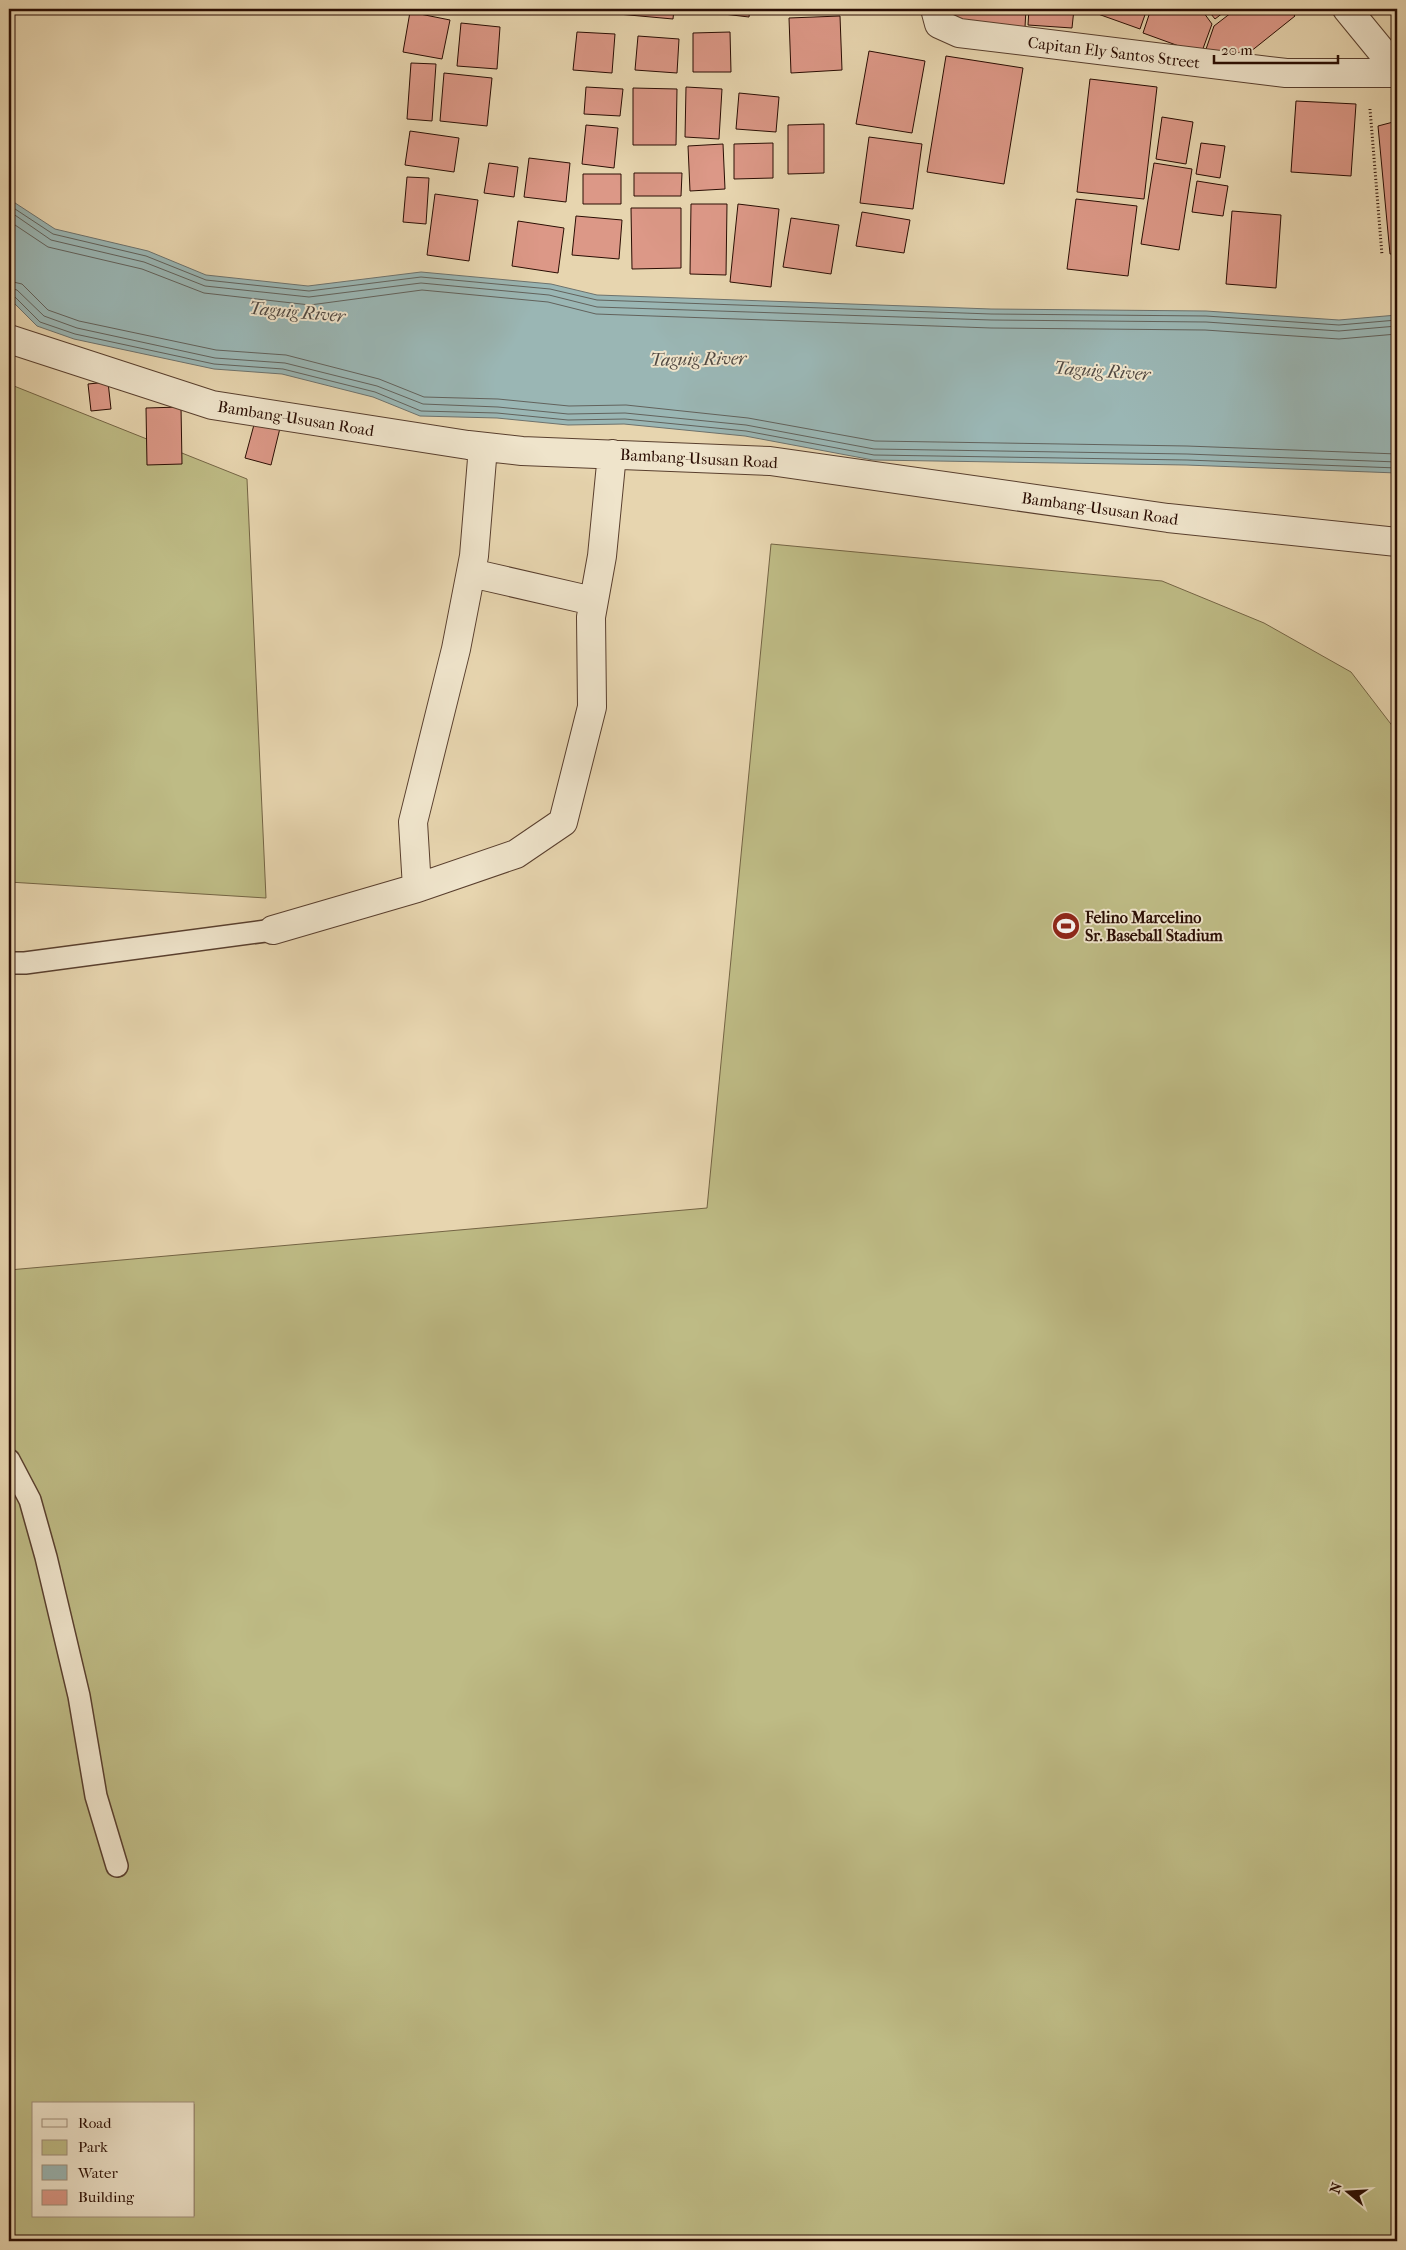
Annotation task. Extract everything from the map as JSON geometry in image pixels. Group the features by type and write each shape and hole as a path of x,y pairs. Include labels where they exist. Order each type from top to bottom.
{"street":[{"name":"Capitan Ely Santos Street","path":"935,9 939,24 960,33 1286,73 1368,74 1397,72"},
{"path":"1347,9 1397,72"},
{"name":"Bambang-Ususan Road","path":"9,339 212,405 483,447 522,451 770,461 1168,518 1397,542"},
{"path":"417,888 413,822 456,648 471,573 483,447"},
{"path":"273,930 417,888 516,854 563,822 592,707 591,617 602,556 612,454"},
{"path":"471,573 593,601"}],"lane":[{"path":"9,963 24,963 273,930"},
{"path":"9,1460 30,1500 46,1557 79,1696 96,1796 117,1866"}],"path":[{"path":"1368,74 1382,255"}],"green space":[{"path":"9,384 247,479 266,898 9,882"},
{"path":"771,544 1162,581 1264,623 1351,672 1397,732 1397,2241 9,2241 9,1270 707,1208"}],"water":[{"name":"Taguig River","path":"9,199 55,229 148,251 206,275 308,286 421,272 551,284 597,295 991,309 1206,311 1339,320 1397,315 1397,473 1186,465 873,460 745,436 624,424 568,425 497,418 420,416 373,397 282,374 214,369 74,339 37,326 9,298"}],"building":[{"path":"619,9 674,9 673,19 618,14"},
{"path":"698,9 750,9 749,17 698,11"},
{"path":"948,9 1026,9 1025,27 947,21"},
{"path":"1029,9 1074,9 1072,28 1028,25"},
{"path":"1084,9 1147,9 1140,29"},
{"path":"1151,9 1201,9 1212,24 1201,54 1143,33"},
{"path":"1207,9 1228,9 1215,19"},
{"path":"1236,9 1289,9 1295,16 1240,60 1205,52 1214,26"},
{"path":"410,12 450,20 442,59 403,52"},
{"path":"840,16 842,70 791,73 789,18"},
{"path":"461,23 500,27 497,69 457,66"},
{"path":"577,32 615,34 612,73 573,70"},
{"path":"730,32 731,72 693,72 693,33"},
{"path":"638,36 679,39 677,73 635,70"},
{"path":"869,51 925,61 912,133 856,124"},
{"path":"946,56 1023,68 1004,184 927,172"},
{"path":"411,63 436,64 432,121 407,119"},
{"path":"444,73 492,78 487,126 440,121"},
{"path":"1090,79 1157,87 1144,199 1077,192"},
{"path":"586,87 623,89 620,116 584,114"},
{"path":"686,87 722,89 719,139 685,137"},
{"path":"633,88 677,89 676,145 633,145"},
{"path":"739,93 779,97 776,132 736,129"},
{"path":"1296,101 1356,104 1351,176 1291,172"},
{"path":"1162,117 1193,122 1186,164 1156,159"},
{"path":"1397,121 1397,254 1390,254 1378,126"},
{"path":"824,124 824,173 788,174 788,125"},
{"path":"586,125 618,128 614,168 582,164"},
{"path":"410,131 459,138 454,172 405,165"},
{"path":"869,137 922,144 913,209 860,203"},
{"path":"773,143 773,178 734,179 734,144"},
{"path":"1201,143 1225,146 1220,178 1196,174"},
{"path":"723,144 725,189 690,191 688,146"},
{"path":"529,158 570,163 566,202 524,197"},
{"path":"489,163 518,167 514,197 484,193"},
{"path":"1154,163 1192,169 1179,250 1141,244"},
{"path":"634,173 682,173 681,196 634,196"},
{"path":"583,174 621,174 621,204 583,204"},
{"path":"407,177 429,178 426,224 403,222"},
{"path":"1197,181 1228,186 1223,216 1192,212"},
{"path":"435,194 478,200 469,261 427,255"},
{"path":"1076,199 1137,206 1128,276 1067,269"},
{"path":"691,204 727,204 726,275 690,274"},
{"path":"738,204 779,209 771,287 730,282"},
{"path":"631,208 681,208 681,268 632,269"},
{"path":"1232,211 1281,215 1276,288 1226,284"},
{"path":"862,212 910,220 904,253 856,246"},
{"path":"576,216 622,220 619,259 572,255"},
{"path":"791,218 839,225 831,274 783,267"},
{"path":"518,221 564,228 558,273 512,266"},
{"path":"108,382 111,409 91,411 88,384"},
{"path":"181,407 182,464 147,465 146,408"},
{"path":"255,421 280,428 271,465 245,458"}],"place":[{"name":"Felino Marcelino Sr. Baseball Stadium","path":"1066,926"}]}
